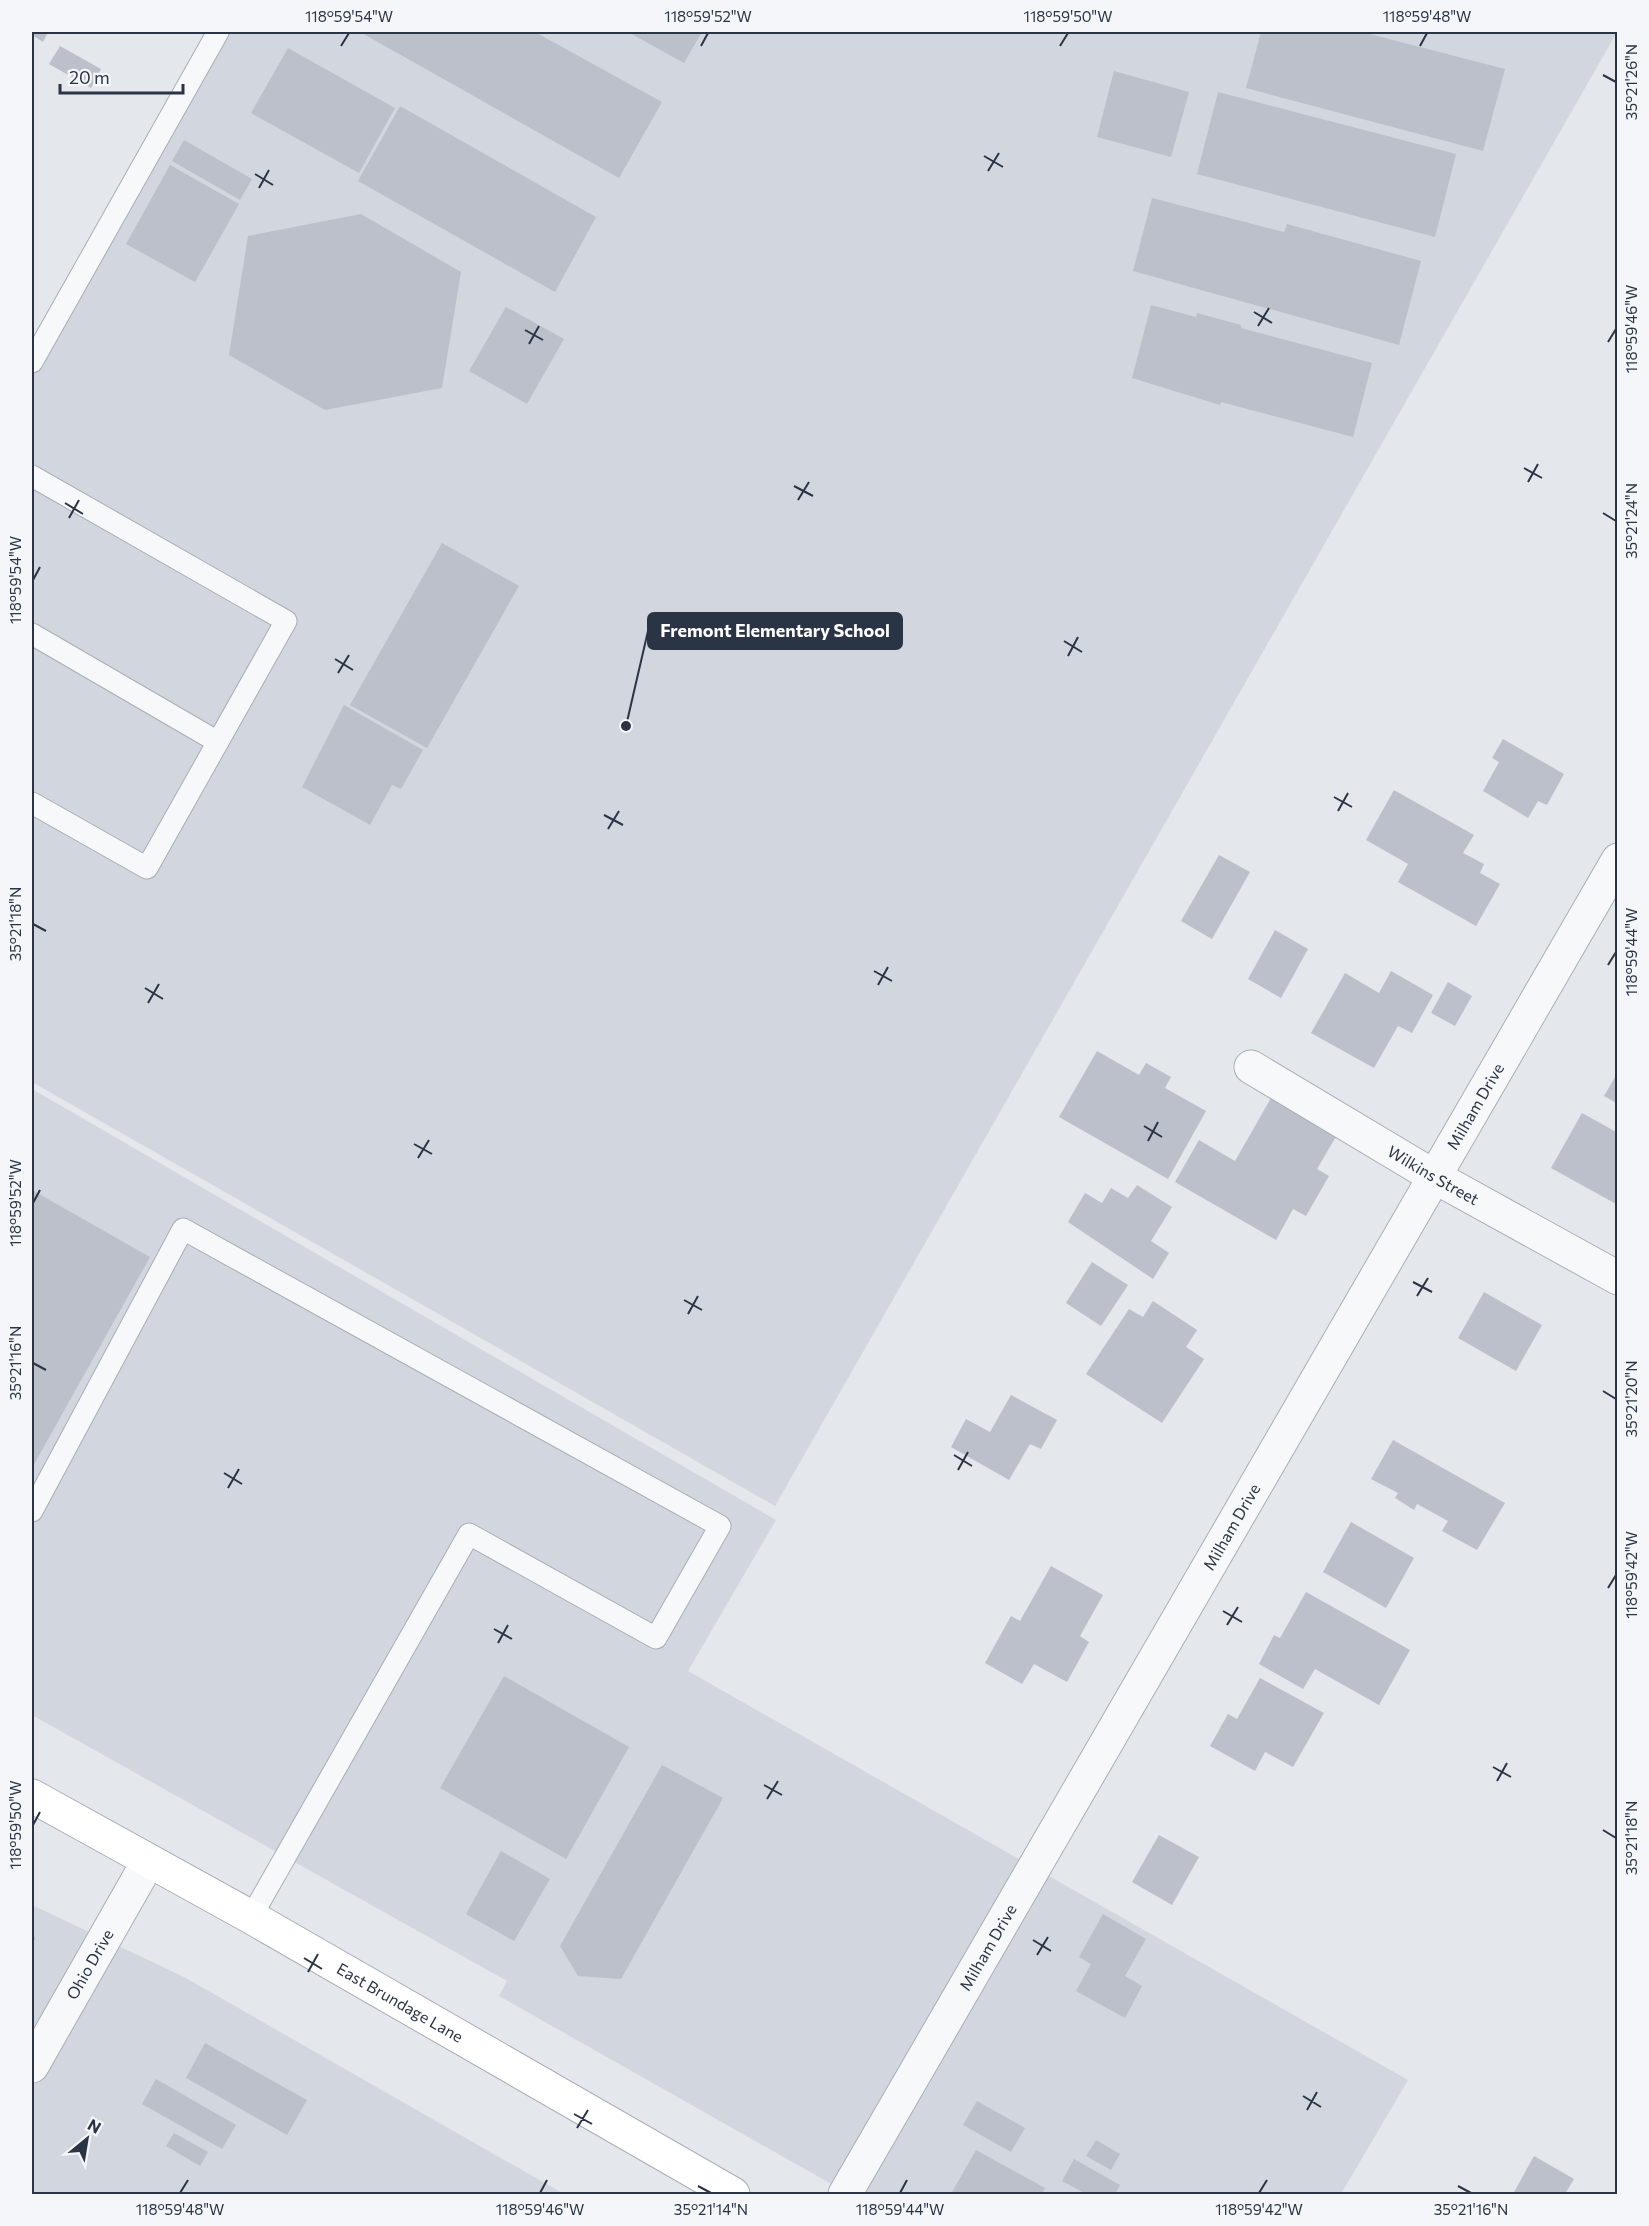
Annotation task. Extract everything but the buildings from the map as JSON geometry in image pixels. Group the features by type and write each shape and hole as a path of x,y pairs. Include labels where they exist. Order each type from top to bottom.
{"main road":[{"name":"East Brundage Lane","path":"32,1796 251,1917 734,2194"}],"street":[{"name":"Milham Drive","path":"845,2194 1617,860"},
{"name":"Wilkins Street","path":"1251,1067 1435,1177 1617,1278"},
{"name":"Ohio Drive","path":"32,2066 148,1862"}],"lane":[{"path":"32,362 218,32"},
{"path":"32,476 286,621 147,868 32,802"},
{"path":"32,634 218,742"},
{"path":"32,1511 183,1228 720,1526 656,1638 469,1533 251,1917"}],"shaded area":[{"path":"226,32 1617,32 775,1506 32,1082 32,370"},
{"path":"32,1089 776,1520 688,1671 1408,2080 1341,2194 849,2194 499,1996 507,1981 32,1715"},
{"path":"32,1905 184,1977 564,2194 32,2194"}],"place":[{"name":"Fremont Elementary School","path":"626,726"}]}
